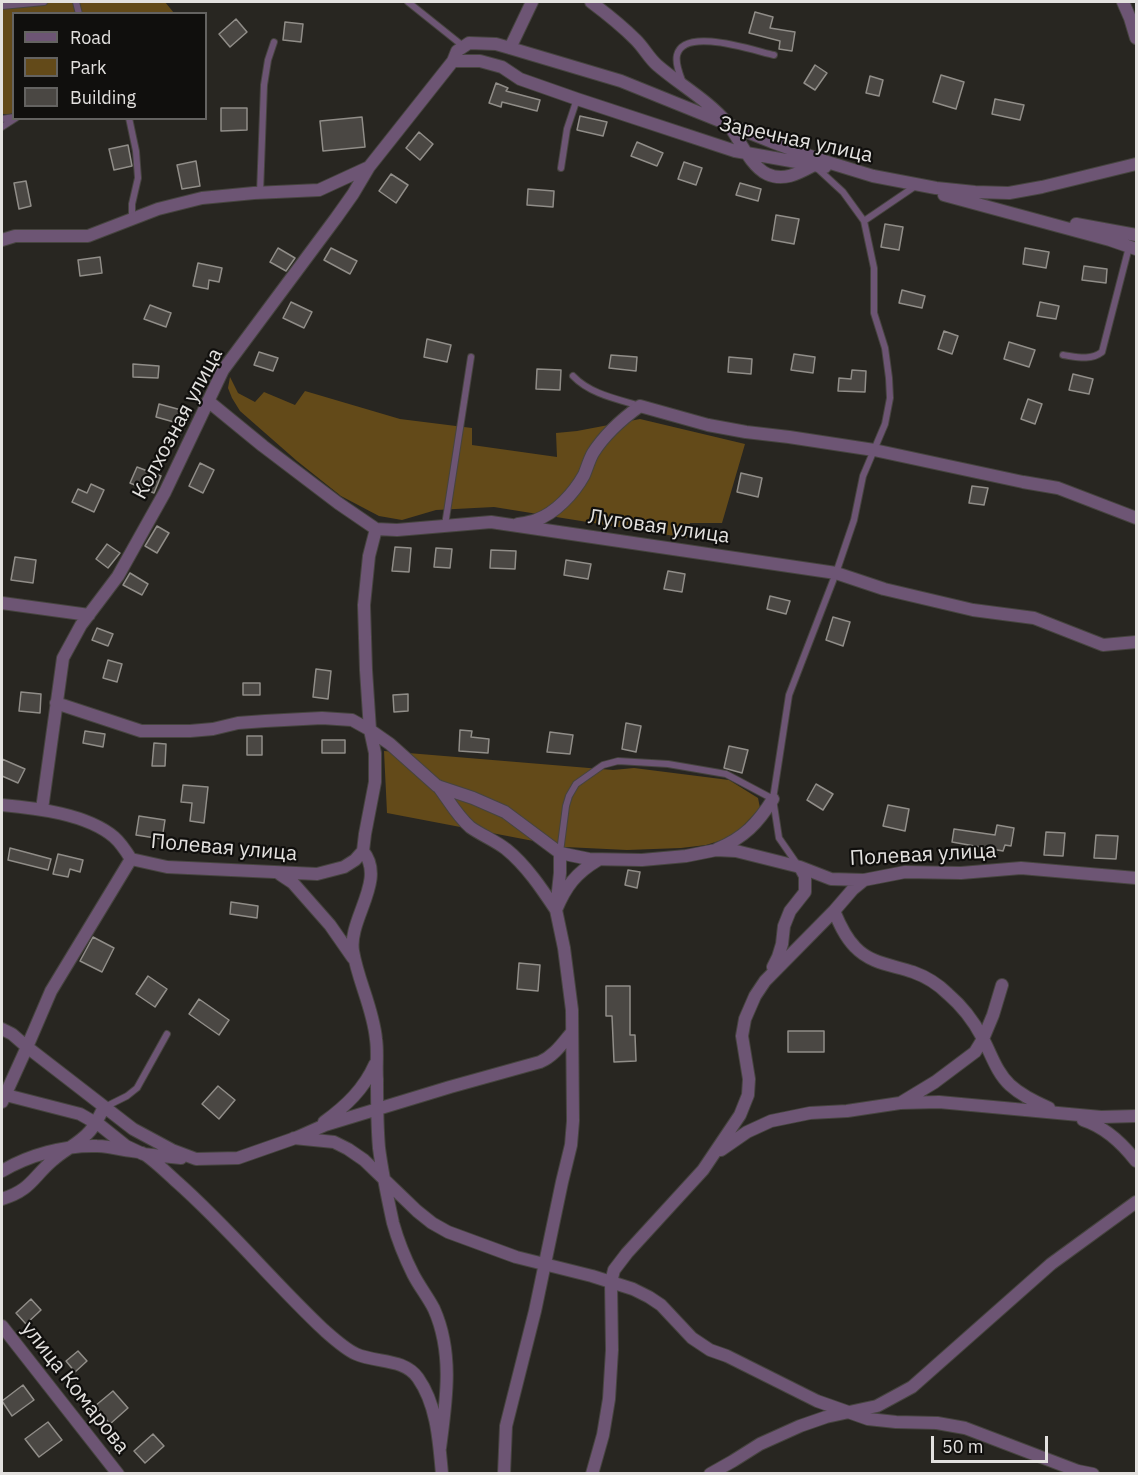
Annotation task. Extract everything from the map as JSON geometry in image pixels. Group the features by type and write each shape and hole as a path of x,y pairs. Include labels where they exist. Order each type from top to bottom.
{"street":[{"path":"510,48 532,2"},
{"path":"591,2 630,34 656,64 710,105 728,124 756,166 766,174 780,177 792,176 819,163"},
{"path":"1123,2 1137,38"},
{"path":"463,46 496,44 621,81 819,163"},
{"name":"Колхозная улица","path":"42,809 63,658 81,625 124,566 165,492 223,370 342,210 369,167 463,46"},
{"name":"Заречная улица","path":"453,61 480,61 502,67 520,79 735,151 819,163 873,176 1133,248"},
{"path":"873,176 936,188 1009,193 1137,164"},
{"name":"Колхозная улица","path":"2,240 15,236 88,236 158,209 202,198 319,190 369,167"},
{"path":"1023,217 1137,235"},
{"path":"208,401 263,446 376,529 369,556 364,605 366,670 370,730 375,753 375,782 363,852 368,858 371,873 352,948 371,1009 376,1036 379,1147 393,1223 399,1244 413,1275 434,1309 442,1332 448,1382 440,1448"},
{"path":"513,525 538,519 564,501 584,475 593,453 605,437 640,406 708,425 874,450 1058,488 1137,518"},
{"name":"Луговая улица","path":"376,529 397,530 491,522 513,525 836,573 884,590 973,610 1034,618 1103,645 1137,642"},
{"path":"2,603 89,615"},
{"name":"Полевая улица","path":"56,703 141,731 190,731 213,729 238,723 322,718 352,720 390,744 437,786 505,812 560,853 589,859 642,860 686,856 716,850 741,837 762,816 773,799"},
{"path":"437,786 470,826 494,840 526,869 556,910"},
{"path":"2,805 42,809 94,824 115,837 131,859"},
{"name":"Полевая улица","path":"716,850 736,851 800,867 831,879 864,880 905,873 961,873 1021,868 1137,878"},
{"name":"Полевая улица","path":"27,1047 51,991 131,859 167,867 317,874 344,867 363,852"},
{"path":"504,1473 503,1453 506,1426 546,1264 571,1144 573,1121 572,1010 566,958 556,910 560,853"},
{"path":"556,910 571,881 599,859"},
{"path":"592,1473 603,1435 609,1399 612,1350 611,1282 614,1270 627,1252 703,1170 740,1115 748,1095 749,1079 742,1036 745,1019 755,996 778,957 784,926 790,911 805,892 805,876 800,867"},
{"path":"277,872 293,884 330,924 356,961"},
{"path":"765,981 864,880"},
{"path":"834,911 855,947 871,959 931,980 947,993 970,1017 995,1063 1010,1084 1035,1102 1099,1126 1127,1149 1137,1161"},
{"path":"900,1103 935,1082 975,1052 993,1015 1002,985"},
{"path":"2,1029 12,1034 132,1129 196,1160"},
{"path":"2,1171 29,1158 50,1152 98,1145 143,1154 196,1160 238,1158 325,1125 548,1059 556,1053 572,1032"},
{"path":"27,1047 2,1097 80,1114 126,1146 143,1154 206,1208 326,1332 355,1354 410,1369 431,1400 442,1473"},
{"path":"314,1130 354,1098 378,1056"},
{"path":"711,1159 729,1143 771,1121 810,1113 847,1111 900,1103 939,1102 1101,1117 1137,1116"},
{"path":"2,1199 22,1191 52,1161 90,1131 104,1107"},
{"path":"294,1138 334,1142 364,1160 417,1211 448,1232 516,1257 611,1282 649,1297 661,1305 692,1338 710,1350 727,1356 817,1401 868,1419 937,1423 965,1428 1078,1471 1093,1473"},
{"path":"710,1473 760,1444 800,1426 826,1417 877,1406 912,1387 1051,1264 1137,1202"},
{"name":"улица Комарова","path":"2,1326 118,1473"}],"lane":[{"path":"2,6 44,2"},
{"path":"408,2 463,46"},
{"path":"684,86 676,56 680,48 688,43 698,40 713,41 774,55"},
{"path":"260,193 264,85 274,42"},
{"path":"561,168 567,129 577,99"},
{"path":"129,120 136,151 138,178 132,204 132,219"},
{"path":"800,867 779,838 773,799 789,695 836,573 854,520 863,476 885,424 890,398 885,348 874,313 874,268 864,221 819,163"},
{"path":"864,221 914,187"},
{"path":"1064,355 1089,358 1096,357 1102,352 1133,248"},
{"path":"445,526 471,357"},
{"path":"573,376 581,384 599,394 640,406"},
{"path":"560,853 566,806 576,784 603,765 618,761 668,764 726,774 773,799"},
{"path":"104,1107 127,1096 137,1088 166,1034"}],"green space":[{"path":"2,2 165,2 173,12 12,12 12,113 2,114"},
{"path":"230,377 238,393 255,402 264,392 295,405 305,391 400,419 472,428 472,445 557,457 556,433 640,419 745,444 722,523 690,523 687,538 494,507 436,510 402,520 379,516 341,496 297,461 240,411 228,388"},
{"path":"384,751 613,770 634,768 729,780 758,798 760,808 738,831 722,840 706,845 627,850 565,847 387,813"}],"building":[{"path":"755,12 773,17 770,28 795,32 792,51 779,49 780,41 749,33"},
{"path":"236,19 247,32 230,47 219,34"},
{"path":"285,22 303,24 301,42 283,40"},
{"path":"815,65 827,73 815,90 804,83"},
{"path":"941,75 964,82 956,109 933,102"},
{"path":"870,76 883,80 879,96 866,93"},
{"path":"496,83 508,88 506,91 540,100 537,111 502,102 501,107 489,103"},
{"path":"995,99 1024,105 1020,120 992,114"},
{"path":"221,108 247,108 247,130 221,131"},
{"path":"580,116 607,122 603,136 577,130"},
{"path":"362,117 365,147 323,151 320,121"},
{"path":"419,132 433,144 420,160 406,148"},
{"path":"637,142 663,153 657,166 631,156"},
{"path":"128,145 132,166 114,170 109,149"},
{"path":"196,161 200,186 182,189 177,165"},
{"path":"684,162 702,168 696,185 678,179"},
{"path":"391,174 408,185 396,203 379,191"},
{"path":"26,181 31,206 19,209 14,183"},
{"path":"740,183 761,189 758,201 736,195"},
{"path":"528,189 554,191 553,207 527,205"},
{"path":"776,215 799,219 794,244 772,240"},
{"path":"885,224 903,227 899,250 881,247"},
{"path":"278,248 295,258 286,271 270,262"},
{"path":"331,248 357,261 350,274 324,260"},
{"path":"1025,248 1049,252 1046,268 1023,264"},
{"path":"100,257 102,273 80,276 78,260"},
{"path":"198,263 222,268 219,282 209,280 208,289 193,286"},
{"path":"1084,266 1107,269 1106,283 1082,280"},
{"path":"902,290 925,296 922,308 899,303"},
{"path":"291,302 312,312 304,328 283,318"},
{"path":"1040,302 1059,306 1056,319 1037,316"},
{"path":"150,305 171,313 166,327 144,319"},
{"path":"944,331 958,336 952,354 938,349"},
{"path":"427,339 451,345 447,362 424,357"},
{"path":"1009,342 1035,350 1029,367 1004,359"},
{"path":"259,352 278,358 273,371 254,365"},
{"path":"794,354 815,357 813,373 791,370"},
{"path":"611,355 637,357 636,371 609,368"},
{"path":"729,357 752,359 751,374 728,372"},
{"path":"133,364 159,366 158,378 133,377"},
{"path":"537,369 561,370 560,390 536,389"},
{"path":"852,370 866,371 865,392 838,391 839,378 851,379"},
{"path":"1073,374 1093,379 1089,394 1069,390"},
{"path":"1028,399 1042,404 1035,424 1021,419"},
{"path":"159,404 185,411 181,424 156,417"},
{"path":"200,463 214,470 203,493 189,486"},
{"path":"137,467 161,476 154,493 130,483"},
{"path":"741,473 762,478 758,497 737,492"},
{"path":"91,484 104,490 94,512 72,502 78,489 87,493"},
{"path":"972,486 988,488 984,505 969,503"},
{"path":"157,526 169,533 157,553 145,546"},
{"path":"107,544 120,553 108,568 96,559"},
{"path":"395,547 411,548 409,572 392,571"},
{"path":"436,548 452,549 450,568 434,567"},
{"path":"491,550 516,551 515,569 490,568"},
{"path":"15,557 36,560 33,583 11,580"},
{"path":"566,560 591,564 588,579 564,575"},
{"path":"668,571 685,574 682,592 664,589"},
{"path":"130,573 148,584 142,595 123,585"},
{"path":"770,596 790,601 786,614 767,609"},
{"path":"833,617 850,622 843,646 826,640"},
{"path":"97,628 113,634 108,646 92,640"},
{"path":"108,660 122,664 117,682 103,678"},
{"path":"316,669 331,671 328,699 313,697"},
{"path":"243,683 260,683 260,695 243,695"},
{"path":"21,692 41,694 40,713 19,711"},
{"path":"408,694 408,711 394,712 393,695"},
{"path":"626,723 641,726 636,752 622,749"},
{"path":"460,730 472,731 471,737 489,739 488,753 459,751"},
{"path":"85,731 105,734 103,747 83,743"},
{"path":"550,732 573,735 570,754 547,752"},
{"path":"247,736 262,736 262,755 247,755"},
{"path":"322,740 345,740 345,753 322,753"},
{"path":"154,743 166,744 165,766 152,766"},
{"path":"729,746 748,750 742,773 724,768"},
{"path":"2,759 25,769 18,783 2,776"},
{"path":"816,784 833,794 823,810 807,800"},
{"path":"183,785 208,787 204,823 190,821 192,803 181,802"},
{"path":"888,805 909,809 905,831 883,826"},
{"path":"139,816 165,820 162,839 136,835"},
{"path":"997,825 1014,828 1011,846 1005,845 1003,851 952,842 954,829 995,835"},
{"path":"1046,832 1065,833 1063,856 1044,855"},
{"path":"1096,835 1118,836 1116,859 1094,858"},
{"path":"10,848 51,859 48,870 8,860"},
{"path":"58,854 83,860 80,872 70,869 68,877 53,874"},
{"path":"628,870 640,872 637,888 625,885"},
{"path":"231,902 258,906 257,918 230,914"},
{"path":"93,937 114,948 102,972 80,961"},
{"path":"519,963 540,965 538,991 517,989"},
{"path":"148,976 167,989 155,1007 136,994"},
{"path":"606,986 630,986 630,1035 635,1035 636,1061 614,1062 612,1016 606,1016"},
{"path":"199,999 229,1020 219,1035 189,1014"},
{"path":"788,1031 824,1031 824,1052 788,1052"},
{"path":"218,1086 235,1100 219,1119 202,1104"},
{"path":"31,1299 41,1310 26,1324 16,1313"},
{"path":"78,1351 87,1361 75,1372 66,1361"},
{"path":"23,1385 34,1400 12,1416 2,1401"},
{"path":"113,1391 128,1408 110,1424 95,1406"},
{"path":"48,1422 62,1440 39,1457 25,1439"},
{"path":"153,1434 164,1446 145,1463 134,1451"}]}
